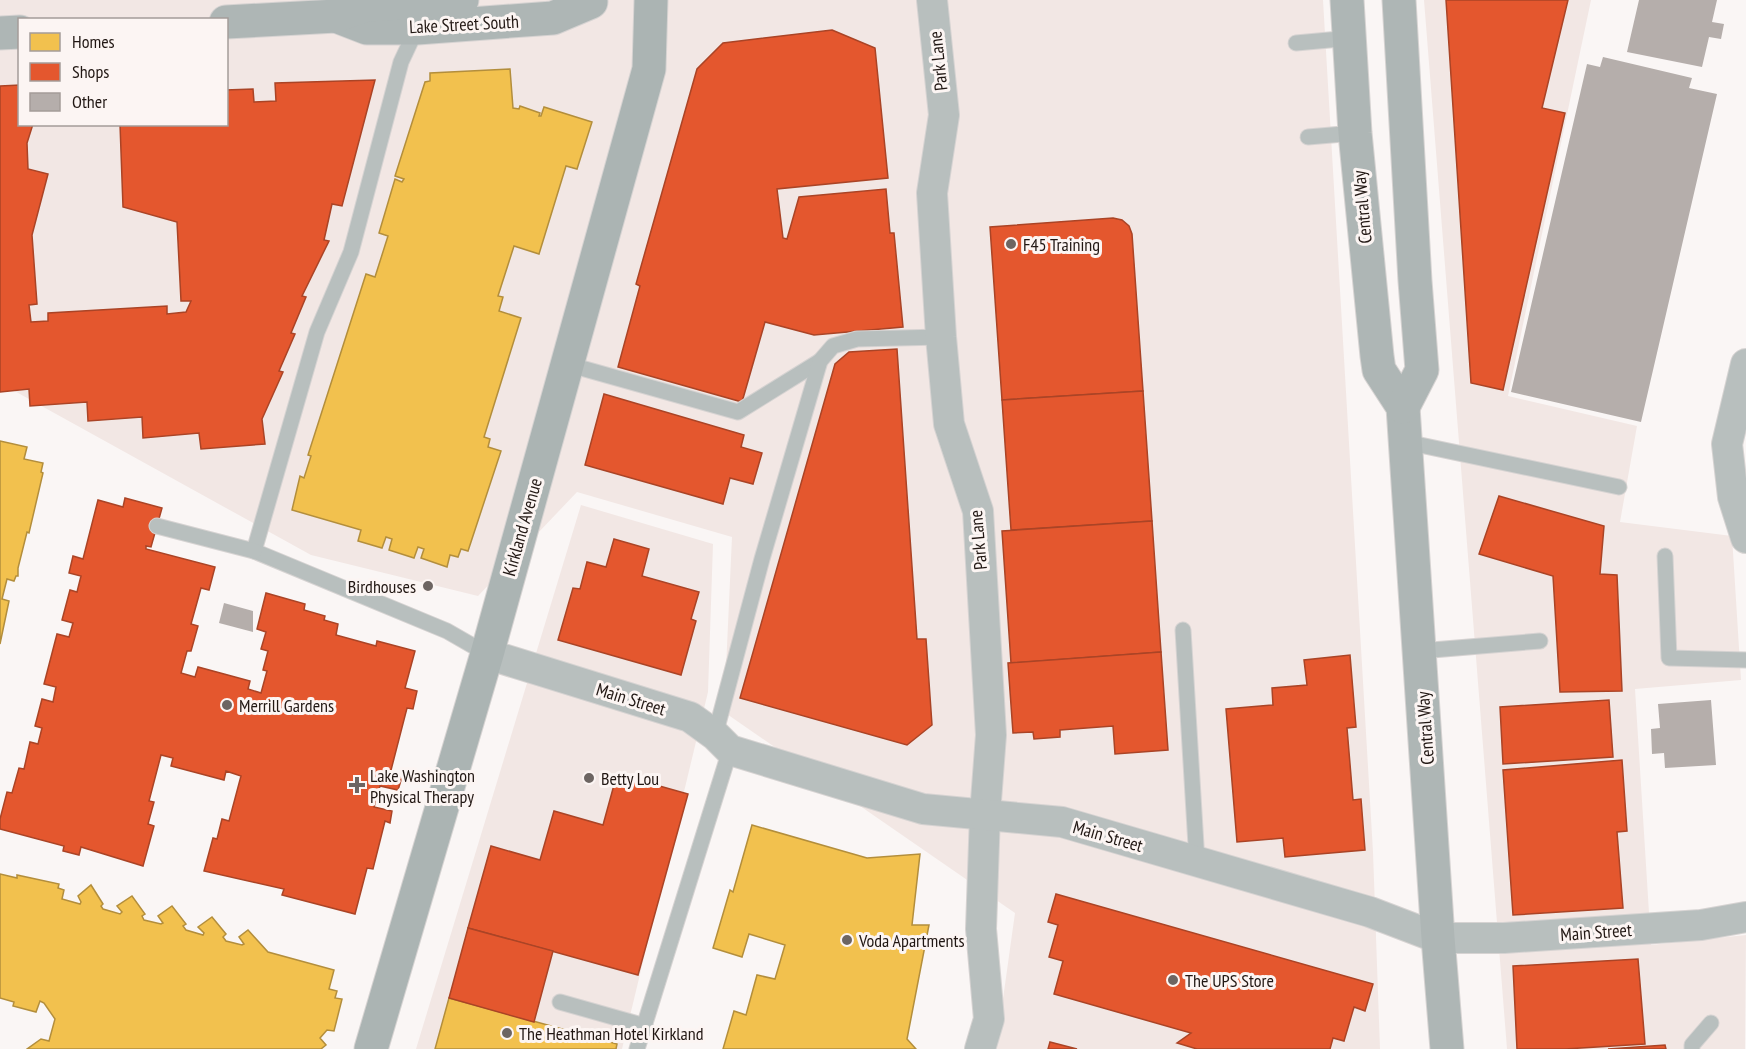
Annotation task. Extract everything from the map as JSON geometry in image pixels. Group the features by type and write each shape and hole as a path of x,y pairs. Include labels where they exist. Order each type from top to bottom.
{"main road":[{"name":"Lake Street South","path":"228,22 336,16 366,5 462,0"},
{"name":"Kirkland Avenue","path":"371,1049 487,654 649,69 651,0"},
{"name":"Central Way","path":"1347,0 1365,251 1379,370 1403,407 1438,938 1448,1049"},
{"path":"1399,0 1422,370 1403,407"},
{"name":"Lake Street South","path":"336,16 367,28 417,28 553,18 595,1"},
{"path":"0,33 18,32"},
{"path":"1365,251 1376,251 1397,261 1415,281"}],"street":[{"name":"Park Lane","path":"932,0 944,116 932,193 941,337 949,424 978,510 991,735 985,814 981,929 989,1019 981,1049"},
{"path":"1746,364 1727,444 1740,498 1746,538"},
{"name":"Main Street","path":"487,654 690,717 723,743 923,809 1062,822 1370,912 1438,938 1504,938 1701,925 1746,917"}],"lane":[{"path":"254,551 317,332 351,252 401,62 417,28"},
{"path":"1296,43 1351,38"},
{"path":"1308,137 1355,133"},
{"path":"567,364 738,412 820,361 833,346 857,339 941,337"},
{"path":"637,1049 723,743 762,559 820,361"},
{"path":"1406,442 1619,487"},
{"path":"157,526 254,551 447,631 487,654"},
{"path":"1665,556 1668,658 1746,660"},
{"path":"1183,630 1197,862"},
{"path":"1420,651 1540,641"},
{"path":"560,1002 645,1026"},
{"path":"1692,1049 1692,1045 1711,1023"}],"shaded area":[{"path":"0,0 1323,0 1373,852 1380,1049 996,1049 1015,913 724,712 732,537 577,492 478,596 311,555 0,383"},
{"path":"1424,0 1591,0 1508,396 1637,426 1620,522 1732,536 1741,680 1635,689 1651,945 1746,935 1745,1049 1507,1049"},
{"path":"581,505 713,544 708,692 622,1049 416,1049"}],"building: Homes":[{"path":"510,69 513,108 519,109 520,106 540,113 539,116 541,116 544,107 592,122 577,169 566,166 539,254 514,246 498,296 503,297 499,311 521,318 484,437 490,439 488,447 501,451 468,551 461,549 458,557 450,555 447,567 421,558 424,549 418,547 414,558 389,550 392,539 386,537 382,548 358,541 361,530 292,510 300,476 304,478 311,456 308,455 366,274 375,277 388,236 379,233 395,179 402,182 404,179 395,176 425,82 430,81 430,73"},
{"path":"0,441 27,447 24,459 43,463 41,472 43,473 18,568 18,576 14,581 7,579 2,599 9,601 0,644"},
{"name":"Voda Apartments","path":"752,825 867,858 920,854 912,925 929,925 907,1039 916,1049 723,1049 734,1011 746,1015 757,975 775,979 785,945 749,934 742,957 713,948 730,890 733,892"},
{"path":"0,874 17,878 17,875 59,884 58,888 64,890 62,899 80,904 78,896 91,885 103,904 101,906 103,909 120,914 122,912 117,906 132,896 145,914 142,916 144,920 161,924 163,923 158,916 172,906 186,924 183,926 186,930 203,935 204,933 198,927 212,917 226,934 223,937 226,941 244,944 239,937 248,930 268,952 334,970 329,989 337,991 335,998 342,999 334,1031 327,1030 320,1038 326,1045 321,1049 27,1049 41,1039 49,1041 55,1019 40,1001 36,1012 13,1006 14,1002 0,998"},
{"name":"The Heathman Hotel Kirkland","path":"449,998 617,1044 616,1049 435,1049"}],"building: Shops":[{"path":"1446,0 1568,0 1542,108 1565,113 1503,390 1471,383"},
{"path":"832,30 875,48 888,178 777,189 783,238 787,239 799,197 886,189 890,233 894,233 903,327 814,335 765,322 742,402 618,367 640,286 636,284 697,69 723,43"},
{"path":"375,80 342,206 332,204 324,240 329,241 302,296 306,297 291,333 295,334 279,371 283,372 262,419 265,444 201,449 199,433 143,438 142,417 88,421 87,402 30,406 29,389 0,392 0,86 18,85 18,126 32,126 27,143 28,169 48,174 32,235 37,304 29,305 31,322 48,321 48,313 167,306 167,314 186,312 191,301 181,301 177,222 123,207 120,126 228,126 228,90 253,89 254,102 276,101 275,83"},
{"path":"1113,218 1122,220 1129,226 1132,234 1143,391 1002,400 990,227"},
{"path":"897,349 917,639 926,639 932,725 907,745 740,698 835,364 849,352"},
{"path":"1143,391 1152,521 1011,530 1002,400"},
{"path":"604,394 744,435 741,447 762,453 753,484 730,478 723,504 585,465"},
{"path":"1499,496 1604,526 1600,574 1617,575 1622,691 1560,692 1553,576 1479,554"},
{"name":"Merrill Gardens","path":"125,498 162,508 151,547 146,546 146,549 215,567 209,590 201,588 191,624 198,626 191,651 187,651 181,673 195,677 198,667 250,681 248,689 261,693 267,671 263,670 268,651 261,649 266,632 257,629 266,593 305,604 304,610 325,616 324,620 338,624 336,635 376,646 377,641 415,651 405,688 417,691 413,709 407,708 390,774 402,777 398,790 380,786 374,807 392,811 390,823 385,821 373,869 367,868 355,914 282,895 284,889 204,871 213,838 217,839 222,819 229,821 241,776 226,771 224,780 171,766 173,758 161,755 149,801 154,802 148,824 154,826 143,866 81,847 79,855 63,851 64,846 0,829 0,819 7,792 12,793 19,768 24,769 30,742 38,744 42,728 35,726 42,699 53,702 56,687 44,684 57,634 69,637 73,623 62,620 70,590 77,592 81,576 69,573 73,556 83,559 98,500 123,507"},
{"path":"1152,521 1161,652 1011,663 1002,531"},
{"path":"614,539 649,549 642,576 699,592 691,619 696,621 681,675 558,640 573,588 580,589 587,562 606,567"},
{"path":"1161,652 1168,750 1115,754 1113,726 1060,730 1060,737 1034,739 1033,732 1013,733 1008,663"},
{"path":"1350,655 1356,727 1347,728 1353,800 1361,799 1365,850 1285,857 1283,838 1237,842 1226,709 1273,705 1272,688 1307,685 1304,660"},
{"path":"1609,700 1613,757 1503,764 1500,707"},
{"path":"1622,760 1627,831 1617,832 1623,908 1513,915 1503,770"},
{"path":"617,774 688,794 638,975 468,928 491,846 540,860 554,811 603,825"},
{"path":"1056,894 1373,984 1365,1011 1354,1007 1344,1041 1333,1038 1330,1049 1197,1049 1177,1043 1191,1033 1054,994 1063,961 1049,957 1058,925 1048,922"},
{"path":"468,928 553,951 534,1022 449,998"},
{"path":"1638,959 1645,1044 1565,1049 1517,1049 1513,966"},
{"path":"1050,1042 1077,1049 1048,1049"},
{"path":"1665,1045 1666,1049 1608,1049"}],"building: Other":[{"path":"1639,0 1717,0 1712,22 1724,24 1721,39 1709,37 1702,67 1627,52"},
{"path":"1603,57 1692,78 1689,88 1717,94 1641,422 1511,392 1587,64 1600,67"},
{"path":"224,603 253,611 253,632 219,623"},
{"path":"1711,700 1716,765 1665,768 1664,753 1652,754 1651,729 1660,728 1658,704"}],"place":[{"name":"F45 Training","path":"1011,244"},
{"name":"Birdhouses","path":"428,586"},
{"name":"Merrill Gardens","path":"227,705"},
{"name":"Betty Lou","path":"589,778"},
{"name":"Lake Washington Physical Therapy","path":"357,785"},
{"name":"Voda Apartments","path":"847,940"},
{"name":"The UPS Store","path":"1173,980"},
{"name":"The Heathman Hotel Kirkland","path":"507,1033"}]}
